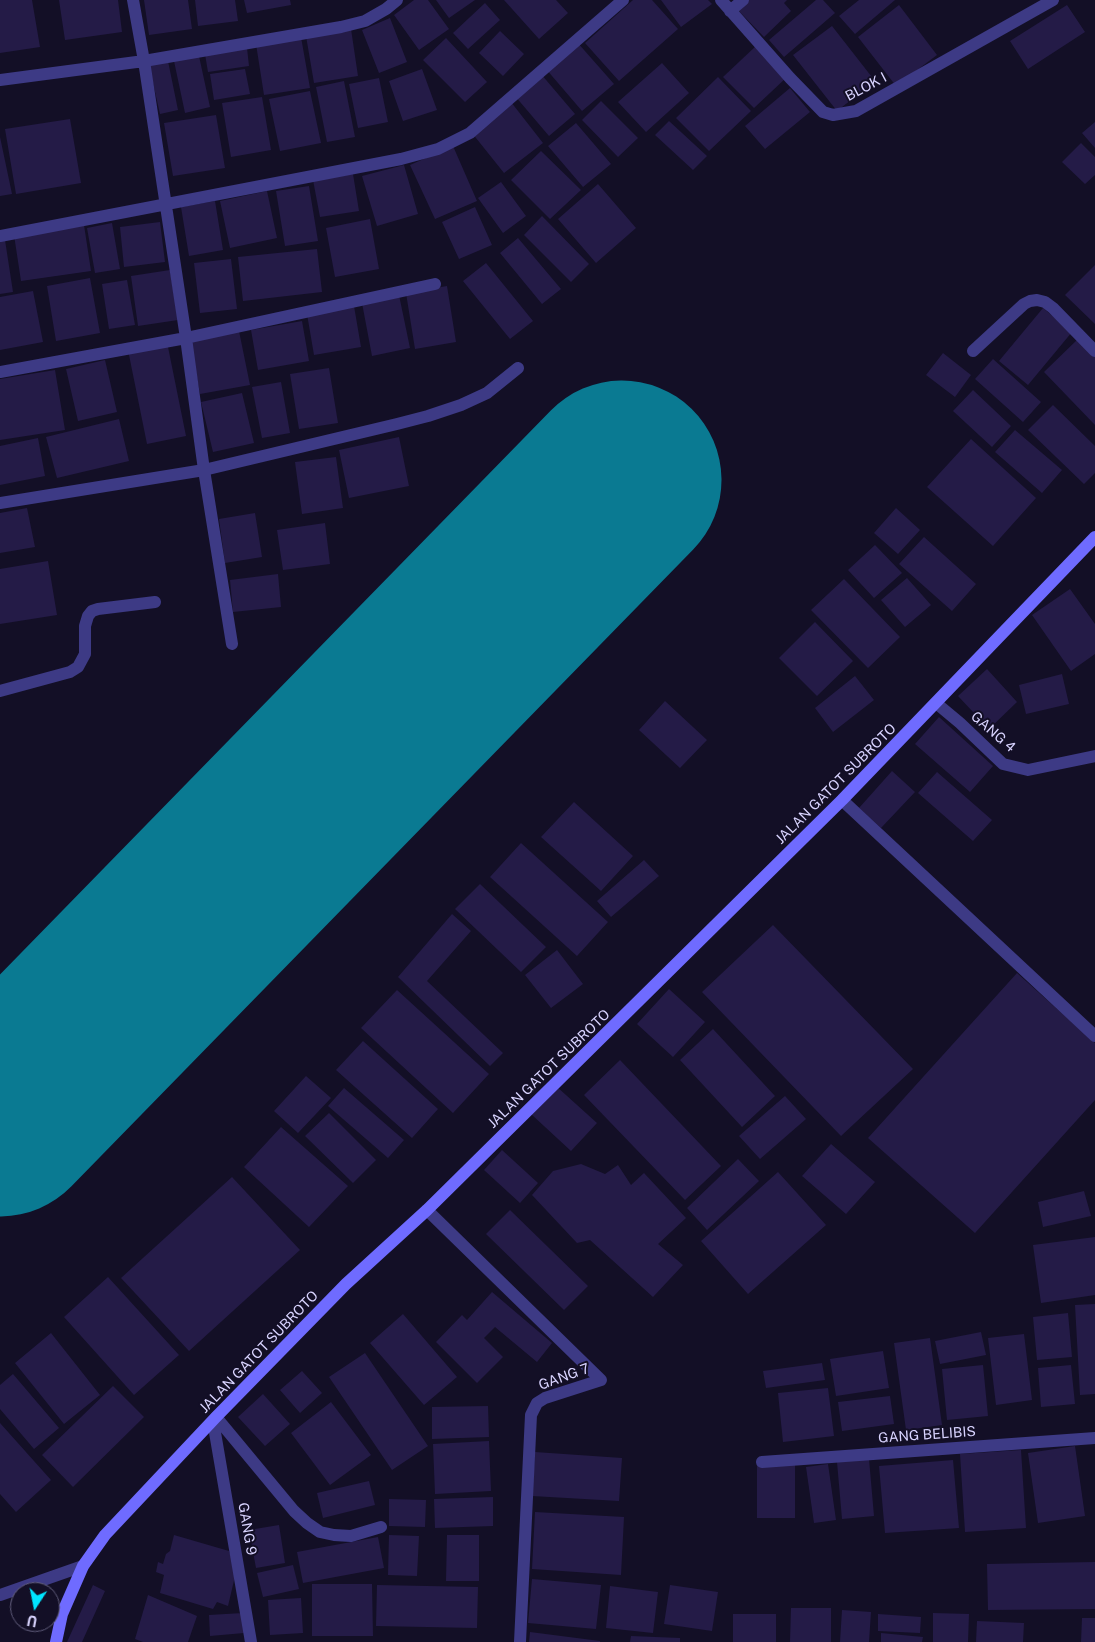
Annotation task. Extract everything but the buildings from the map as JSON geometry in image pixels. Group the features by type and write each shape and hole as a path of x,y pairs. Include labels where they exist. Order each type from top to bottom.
{"street":[{"path":"133,0 232,644"},
{"path":"0,80 144,62 341,27 365,21 397,0"},
{"path":"0,236 401,159 438,149 470,133 623,0"},
{"name":"BLOK I","path":"721,0 816,105 823,112 833,115 856,111 1052,0"},
{"path":"730,11 743,0"},
{"path":"0,372 186,338 435,284"},
{"path":"973,351 1024,304 1037,300 1053,308 1095,351"},
{"path":"0,503 204,470 428,416 461,405 487,393 518,368"},
{"name":"JALAN GATOT SUBROTO","path":"56,1642 62,1614 83,1566 105,1535 214,1419 346,1284 427,1210 842,800 1095,537"},
{"path":"0,691 70,672 78,667 85,654 85,626 88,616 92,611 98,608 155,602"},
{"name":"GANG 4","path":"936,703 1003,764 1028,770 1095,756"},
{"path":"842,800 1095,1036"},
{"name":"GANG 7","path":"427,1210 601,1380 545,1398 538,1403 531,1415 520,1642"},
{"path":"214,1419 294,1511 320,1532 351,1536 381,1527"},
{"name":"GANG 9","path":"214,1419 251,1642"},
{"name":"GANG BELIBIS","path":"762,1462 1095,1438"},
{"path":"0,1595 83,1566"}],"runway":[{"path":"0,1117 622,480"}]}
